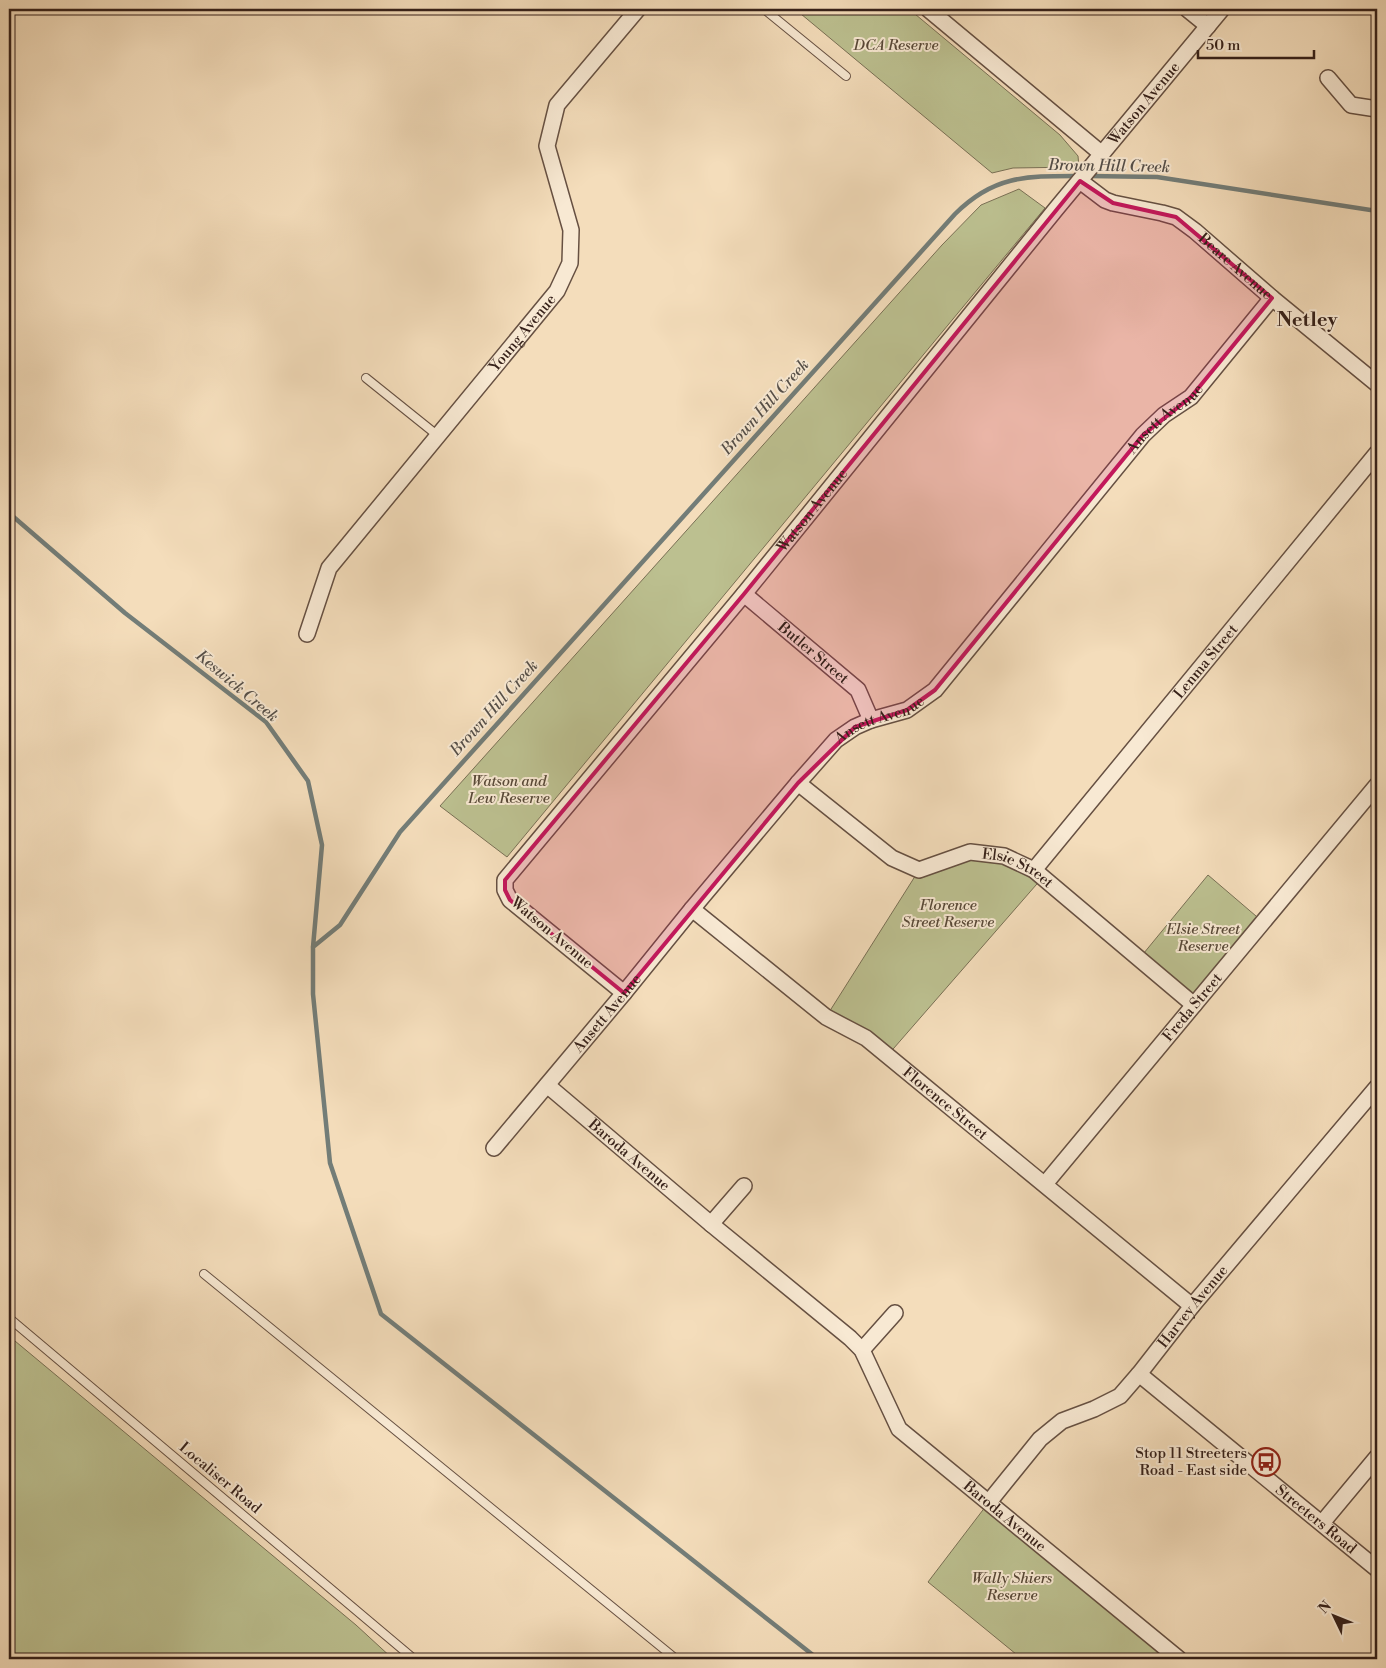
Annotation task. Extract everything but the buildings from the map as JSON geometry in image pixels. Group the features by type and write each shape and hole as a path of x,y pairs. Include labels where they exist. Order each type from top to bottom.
{"street":[{"name":"Young Avenue","path":"307,634 328,568 557,291 570,263 571,230 547,146 557,105 638,9"},
{"path":"928,9 1097,159"},
{"path":"1187,9 1208,26"},
{"name":"Watson Avenue","path":"624,993 510,900 505,890 505,880 744,594 1097,159 1222,9"},
{"path":"1328,78 1351,106 1377,109"},
{"name":"Beare Avenue","path":"1080,181 1113,204 1176,217 1377,384"},
{"name":"Ansett Avenue","path":"494,1148 692,909 836,740 855,727 871,720 907,710 935,690 1143,435 1164,416 1191,397 1272,298"},
{"name":"Lenma Street","path":"1034,870 1377,453"},
{"name":"Butler Street","path":"744,594 858,690 871,720"},
{"name":"Elsie Street","path":"798,783 892,858 919,870 970,852 1004,856 1034,870 1194,1005"},
{"name":"Freda Street","path":"1045,1184 1377,785"},
{"name":"Florence Street","path":"692,909 826,1017 866,1038 1192,1306"},
{"name":"Baroda Avenue","path":"547,1085 711,1224 850,1338 862,1350 899,1429 1179,1659"},
{"name":"Harvey Avenue","path":"989,1502 1040,1439 1062,1420 1094,1409 1120,1396 1192,1306 1377,1087"},
{"path":"711,1224 744,1186"},
{"path":"862,1350 894,1313"},
{"name":"Streeters Road","path":"1139,1374 1377,1569"},
{"path":"1322,1524 1377,1457"}],"lane":[{"path":"764,9 846,76"},
{"path":"366,378 438,435"},
{"path":"204,1274 676,1659"},
{"name":"Localiser Road","path":"9,1318 414,1659"}],"highlighted area":[{"path":"1080,181 1113,203 1176,217 1272,298 1191,397 1143,435 935,690 907,710 855,727 798,783 624,993 510,900 505,890 505,880 515,866 744,594"}],"green space":[{"name":"DCA Reserve","path":"795,9 909,9 1060,135 1078,156 1079,167 1013,168 992,173"},
{"name":"Watson and Lew Reserve","path":"1019,189 1045,208 507,857 440,806 942,245 981,205"},
{"name":"Florence Street Reserve","path":"970,852 1043,877 887,1056 826,1017 919,870"},
{"name":"Elsie Street Reserve","path":"1208,875 1263,922 1194,1005 1139,959"},
{"path":"9,1336 356,1625 393,1659 9,1659"},
{"name":"Wally Shiers Reserve","path":"989,1502 1179,1659 1022,1659 928,1582"}],"waterway":[{"name":"Brown Hill Creek","path":"313,947 340,925 400,832 955,214 969,201 984,192 1012,180 1043,176 1079,176"},
{"name":"Brown Hill Creek","path":"1089,176 1157,177 1377,211"},
{"name":"Keswick Creek","path":"9,513 125,613 266,722 308,781 322,845 313,947 313,994 330,1163 381,1314 818,1659"}],"place":[{"name":"Stop 11 Streeters Road - East side","path":"1266,1462"}],"district":[{"name":"Netley","path":"1307,320"}]}
